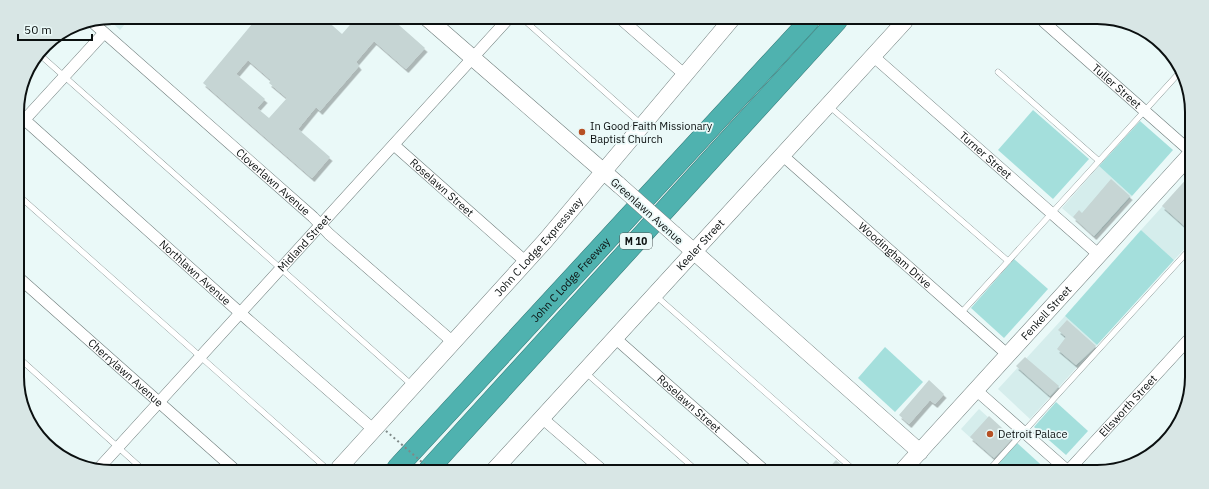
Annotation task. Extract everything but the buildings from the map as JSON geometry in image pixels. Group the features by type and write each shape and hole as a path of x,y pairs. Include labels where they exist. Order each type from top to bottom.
{"highway":[{"name":"John C Lodge Freeway","path":"400,465 804,24"},
{"name":"John C Lodge Freeway","path":"433,465 834,24"}],"main road":[{"name":"Greenlawn Avenue","path":"434,24 920,452"},
{"name":"John C Lodge Expressway","path":"342,465 380,430 414,386 526,262 728,24"},
{"name":"Keeler Street","path":"501,465 584,371 902,24"},
{"name":"Fenkell Street","path":"908,465 1185,160"}],"street":[{"name":"Midland Street","path":"102,464 158,401 200,357 504,24"},
{"path":"627,24 685,75"},
{"name":"Tuller Street","path":"1046,24 1185,146"},
{"name":"Cloverlawn Avenue","path":"96,26 329,234 454,343"},
{"path":"24,116 65,76 104,33"},
{"name":"Turner Street","path":"873,56 1099,255"},
{"name":"Northlawn Avenue","path":"24,124 240,313 380,430"},
{"name":"Roselawn Street","path":"394,145 526,262"},
{"name":"Woodingham Drive","path":"782,155 1008,355"},
{"name":"Cherrylawn Avenue","path":"24,282 230,465"},
{"name":"Roselawn Street","path":"615,338 758,465"},
{"name":"Ellsworth Street","path":"1073,465 1185,343"},
{"path":"976,390 1061,465"},
{"path":"542,418 595,465"}],"lane":[{"path":"529,24 643,125"},
{"path":"43,58 414,386"},
{"path":"998,72 1099,161"},
{"path":"961,313 1177,75"},
{"path":"828,105 1008,261"},
{"path":"24,200 323,465"},
{"path":"994,465 1185,254"},
{"path":"654,295 849,465"},
{"path":"24,362 138,465"},
{"path":"584,371 690,465"}],"path":[{"path":"380,430 424,465"}],"shaded area":[{"path":"114,24 125,24 120,30"},
{"path":"1033,110 1089,159 1053,199 998,150"},
{"path":"1140,121 1173,150 1132,196 1099,166"},
{"path":"1099,166 1132,196 1095,237 1062,208"},
{"path":"1185,182 1185,248 1174,260 1141,230"},
{"path":"1141,230 1174,260 1097,345 1065,316"},
{"path":"1014,259 1048,289 1004,338 971,308"},
{"path":"1065,316 1097,345 1030,419 998,389"},
{"path":"885,347 923,382 895,412 858,378"},
{"path":"1056,402 1088,431 1066,455 1034,427"},
{"path":"979,409 1012,439 994,459 961,429"},
{"path":"1016,442 1041,465 995,465"}],"place":[{"name":"In Good Faith Missionary Baptist Church","path":"582,132"},
{"name":"Detroit Palace","path":"990,434"}]}
